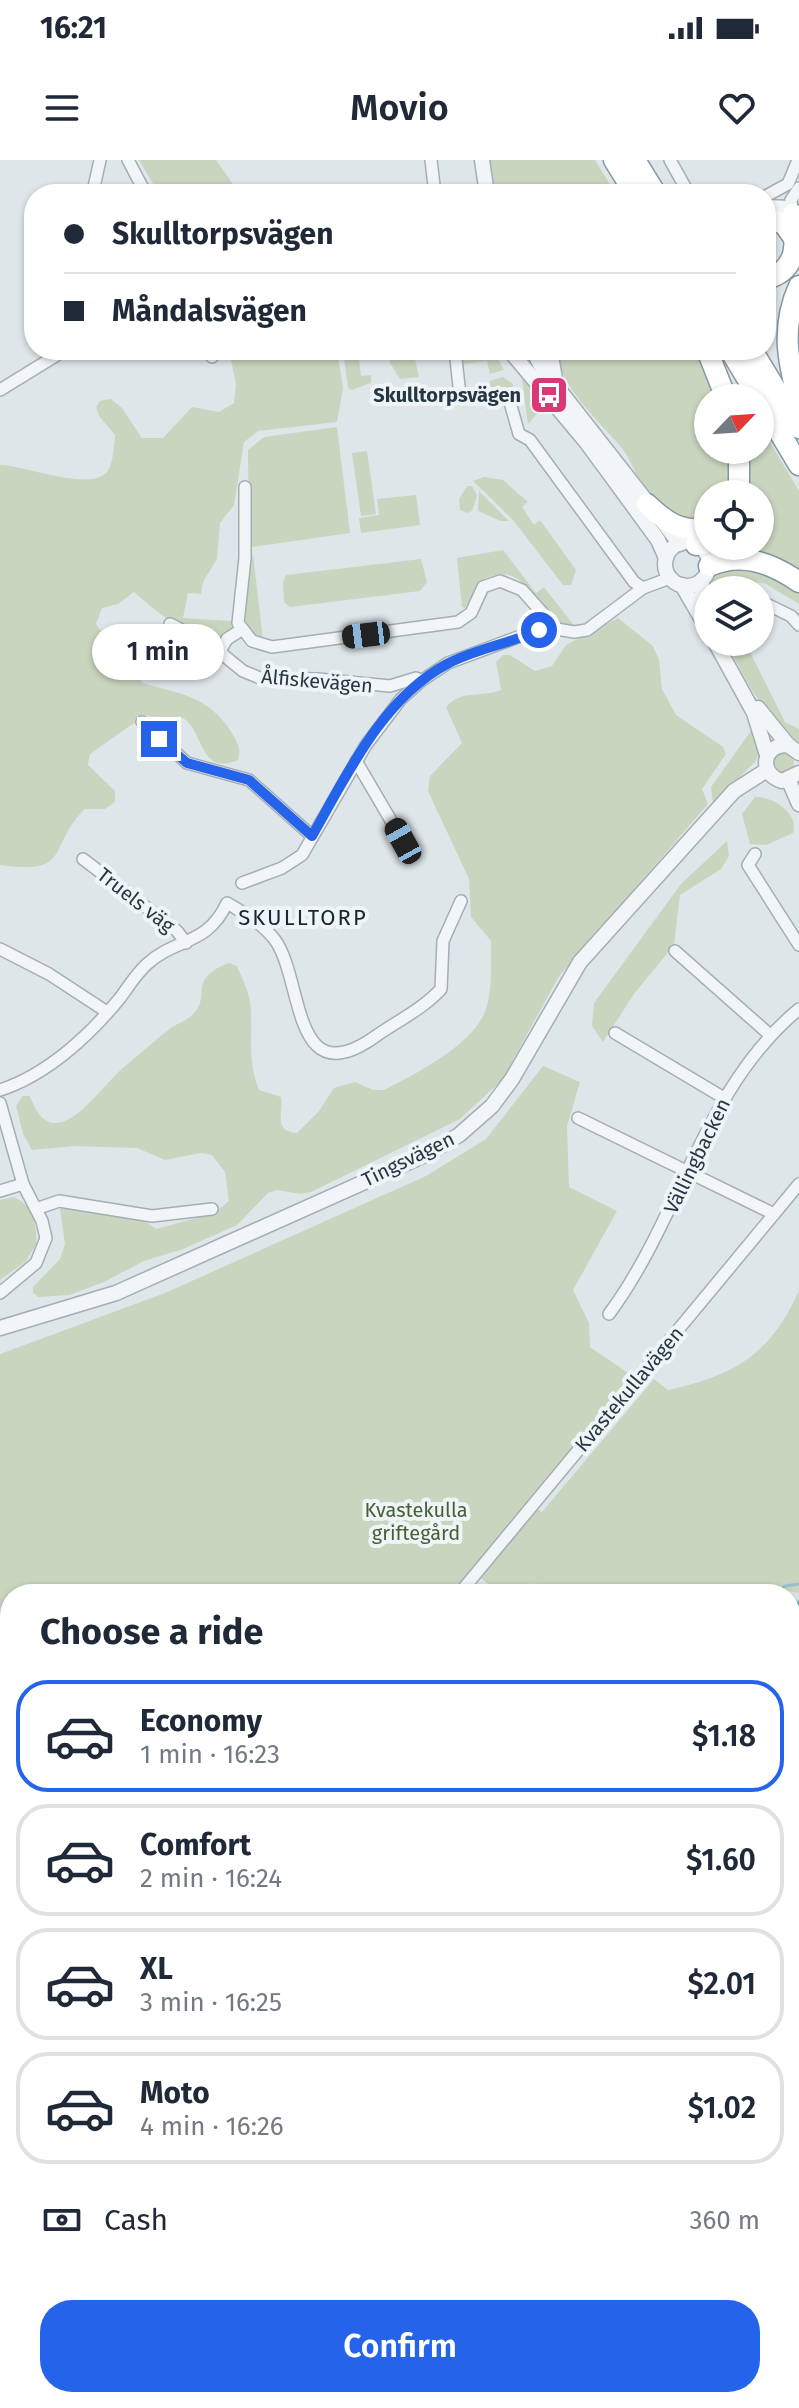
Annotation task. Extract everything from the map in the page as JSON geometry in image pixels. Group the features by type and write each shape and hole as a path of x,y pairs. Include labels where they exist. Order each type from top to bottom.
{"highway":[{"path":"614,160 641,184"},
{"path":"635,160 646,184"},
{"path":"776,276 789,266 796,241 794,214"},
{"path":"776,221 784,224 796,241"},
{"path":"799,286 788,314 786,341 799,401"},
{"path":"711,360 720,384"},
{"path":"736,360 750,384"},
{"path":"758,360 799,428"},
{"path":"774,424 799,465"},
{"path":"647,504 666,521 694,534"},
{"path":"705,573 743,558 778,569 799,582"}],"street":[{"path":"95,184 100,160"},
{"path":"128,160 141,184"},
{"path":"431,160 434,184"},
{"path":"480,184 481,160"},
{"path":"481,160 485,184"},
{"path":"670,160 683,184"},
{"path":"794,214 792,197 798,160"},
{"path":"776,195 795,186"},
{"path":"776,204 794,214"},
{"path":"0,390 49,360"},
{"path":"456,360 460,395"},
{"path":"517,360 587,443 658,540 676,582 694,609"},
{"path":"537,360 647,504 694,536"},
{"path":"550,360 550,367 565,397"},
{"path":"511,406 519,434 530,440 634,582 643,588"},
{"path":"245,487 245,558 238,616 241,630 252,641 272,647 458,622 471,613 483,587 500,581 522,590 555,627"},
{"path":"666,558 694,541"},
{"path":"705,576 706,560"},
{"path":"242,883 295,862 356,761 401,699 421,681 460,659 555,627 574,632 587,630 643,588 705,573"},
{"path":"774,608 791,616 799,625"},
{"name":"Ålfiskevägen","path":"170,624 220,651 243,671 260,678 318,679 390,686 416,678 421,681"},
{"path":"220,651 227,639 241,630"},
{"path":"723,656 754,713 767,763 776,780 794,777 799,804"},
{"path":"730,656 763,716 793,749"},
{"path":"142,722 187,763 249,780 312,836"},
{"name":"Tingsvägen","path":"0,1328 116,1293 427,1154 459,1135 503,1093 580,962 734,791 767,763 776,746 793,749"},
{"path":"356,761 403,841"},
{"path":"755,854 748,862 751,872 799,945"},
{"name":"Truels väg","path":"83,859 177,931 186,943"},
{"path":"0,1090 40,1071 107,1012 151,961 211,929 227,903 275,940 284,957 296,1008 310,1036 321,1048 341,1054 361,1047 438,993 442,983 443,941 461,901"},
{"path":"0,949 49,974 107,1012"},
{"path":"675,951 770,1035"},
{"name":"Vällingbacken","path":"609,1314 639,1270 667,1218 686,1169 724,1098 770,1035 799,1009"},
{"path":"615,1033 724,1098"},
{"path":"0,1103 23,1184 45,1229 42,1257 0,1293"},
{"path":"578,1118 774,1214"},
{"path":"0,1191 23,1184"},
{"name":"Kvastekullavägen","path":"467,1584 799,1184"},
{"path":"36,1209 59,1201 152,1216 212,1209"}],"green space":[{"path":"139,160 216,160 233,184 153,184"},
{"path":"489,160 595,160 610,184 492,184"},
{"path":"231,360 339,360 343,388 337,422 258,431 244,442 234,505 220,523 217,559 203,582 201,594 188,593 183,618 231,621 232,629 223,638 199,635 164,616 134,592 118,604 102,608 96,624 110,645 128,661 142,683 180,693 212,710 238,744 238,760 225,764 209,757 190,724 183,718 144,716 90,754 88,765 115,791 115,802 105,809 85,809 49,862 23,867 0,865 0,465 72,479 98,477 107,472 111,465 115,435 99,416 96,407 100,401 111,399 121,407 142,438 163,438 192,407 219,412 234,403 236,384"},
{"path":"344,360 359,360 361,376 371,375 371,383 352,390 348,388"},
{"path":"390,360 415,360 419,377 400,379"},
{"path":"462,360 498,360 504,370 490,374 487,361 463,364"},
{"path":"557,360 702,360 712,384 694,384 694,464 730,464 730,480 694,480 694,521 670,518 642,483 623,450 568,383"},
{"path":"503,377 513,384 513,400 493,402 490,381"},
{"path":"524,377 542,408 528,424 522,379"},
{"path":"489,394 490,402 458,406 457,398"},
{"path":"337,427 350,533 253,547 249,540 248,450 264,437"},
{"path":"774,449 799,491 799,573 773,560 774,480 746,480 746,464 774,464"},
{"path":"367,451 376,514 361,516 352,453"},
{"path":"484,477 503,480 528,502 522,507 534,525 540,520 576,570 571,585 563,585 513,520 473,481"},
{"path":"467,486 472,486 477,496 472,511 467,513 460,510 459,499"},
{"path":"479,491 509,521 501,521 478,511"},
{"path":"416,495 420,525 361,533 359,518 379,515 377,499"},
{"path":"503,550 536,593 544,587 576,628 560,624 525,585 506,575 494,575 479,582 465,608 462,607 457,558"},
{"path":"253,554 263,640 255,637 242,615"},
{"path":"421,559 427,582 420,591 290,607 284,602 283,582 286,575"},
{"path":"742,564 772,576 710,576"},
{"path":"774,577 799,592 799,604 774,589"},
{"path":"618,618 653,646 659,660 662,689 676,715 723,747 726,754 702,789 708,804 559,976 502,1080 460,1119 311,1192 301,1194 277,1190 268,1193 237,1225 183,1249 144,1261 104,1282 69,1295 38,1297 33,1293 33,1287 60,1259 65,1244 60,1209 69,1206 132,1212 156,1229 214,1213 229,1201 225,1172 212,1155 201,1153 165,1160 137,1148 75,1146 32,1150 23,1134 16,1106 23,1096 30,1096 40,1115 51,1123 64,1122 77,1114 124,1067 172,1027 193,1014 201,1001 204,982 216,969 229,963 237,966 250,1002 251,1056 259,1090 281,1097 282,1125 284,1129 297,1133 319,1111 334,1088 355,1082 373,1090 384,1090 439,1059 475,1028 488,999 491,941 471,917 469,879 428,791 430,776 462,743 446,707 458,698 501,690 496,662 503,655 510,655 535,671 552,666 566,645"},
{"path":"734,656 752,656 785,722 799,729 799,743 776,722"},
{"path":"753,728 760,749 755,762 713,803 711,787"},
{"path":"784,753 791,756 794,763 791,770 784,773 777,770 774,763 777,756"},
{"path":"755,797 769,799 783,807 792,819 793,833 766,845 750,844 742,814"},
{"path":"727,841 729,856 721,869 680,895 674,945 634,994 603,1042 592,1026 594,1003 681,884"},
{"name":"Kvastekulla griftegård","path":"543,1066 580,1082 567,1126 569,1187 617,1211 573,1290 589,1323 590,1347 631,1375 462,1584 0,1584 0,1354 165,1293 426,1176 486,1139"},
{"path":"13,1197 25,1204 32,1216 36,1245 25,1262 0,1280 0,1200"},
{"path":"799,1290 799,1584 489,1584 481,1578 536,1508 542,1512 654,1379 668,1390 731,1369 763,1346 788,1312"}],"place":[{"name":"Skulltorpsvägen","path":"549,395"}],"district":[{"name":"SKULLTORP","path":"303,917"}],"route":[{"path":"159,739 187,763 249,780 312,836 366,745 412,688 448,663 539,630"}]}
